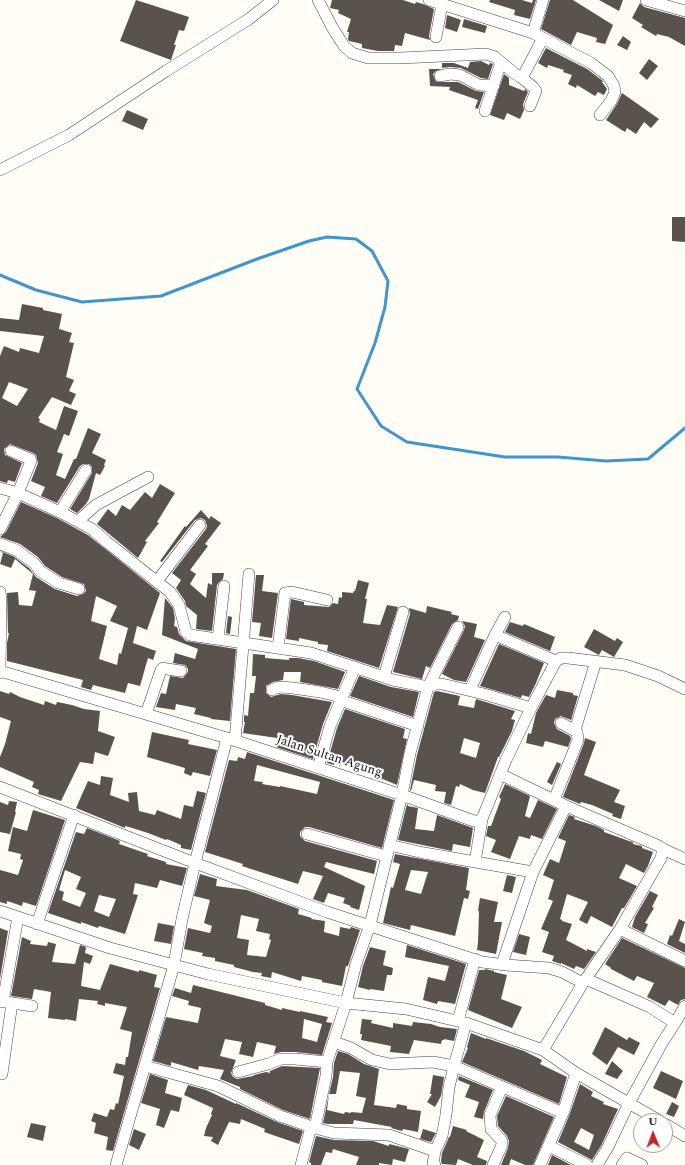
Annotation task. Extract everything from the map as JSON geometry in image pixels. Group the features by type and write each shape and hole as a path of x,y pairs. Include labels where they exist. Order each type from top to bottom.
{"street":[{"path":"0,170 69,135 249,19 273,0"},
{"path":"318,0 344,46 352,53 368,58 486,54 495,57 514,73 523,76 533,86 536,91 530,106"},
{"path":"429,0 446,3 533,33 591,63 608,76 614,86 615,92 611,101 600,115"},
{"path":"533,33 543,0"},
{"path":"646,0 685,11"},
{"path":"436,37 446,3"},
{"path":"523,76 543,38"},
{"path":"485,111 501,62"},
{"path":"440,76 450,74 460,75 479,85 494,86"},
{"path":"0,529 18,493 31,461 30,459 11,451"},
{"path":"60,512 86,470"},
{"path":"84,524 96,505 148,477"},
{"path":"0,488 18,493 84,524 170,592 179,605 186,632 190,635 311,653 384,677 428,687 436,684 442,684 470,690 531,708"},
{"path":"157,581 200,525"},
{"path":"0,544 16,550 59,583 79,589"},
{"path":"116,1165 174,965 182,919 195,863 231,740 240,683 249,574"},
{"path":"218,639 224,586"},
{"path":"278,648 285,593 292,592 327,600"},
{"path":"0,596 0,672"},
{"path":"384,677 403,612"},
{"path":"470,690 495,635 505,617"},
{"path":"301,1165 313,1127 326,1076 327,1062 346,1003 356,964 370,926 428,687 458,627"},
{"path":"495,635 556,661"},
{"path":"475,862 482,819 500,774 531,708 556,661 561,658 568,658 625,665 658,676 685,689"},
{"path":"575,730 596,661"},
{"path":"318,768 330,726 354,667"},
{"path":"146,714 161,670 163,668 181,671"},
{"name":"Jalan Sultan Agung","path":"0,672 231,740 402,795 474,821 482,819"},
{"path":"272,690 281,687 320,692 418,726"},
{"path":"554,800 579,735 575,730 561,723"},
{"path":"500,774 566,806 659,846 685,859"},
{"path":"0,787 195,863 327,912 482,962 549,968 562,972 650,1008 675,1023"},
{"path":"502,964 533,872 566,806"},
{"path":"37,924 74,815"},
{"path":"307,834 386,856"},
{"path":"389,845 424,853 533,872"},
{"path":"543,1050 585,981 620,929 661,858 663,849"},
{"path":"0,911 110,948 208,974 346,1003 406,1009 462,1022 543,1050 576,1073 646,1113"},
{"path":"2,1074 5,1002 18,917"},
{"path":"620,929 685,961"},
{"path":"434,1165 435,1151 442,1136 449,1087 475,959"},
{"path":"5,1002 32,1006"},
{"path":"597,1165 608,1147 629,1103 662,1043 685,1008"},
{"path":"334,1042 351,1048 372,1060 390,1064 433,1062 454,1066 563,1113"},
{"path":"238,1072 281,1059 327,1062"},
{"path":"145,1066 218,1086 280,1116 313,1127 334,1133 389,1135 435,1151"},
{"path":"540,1165 563,1113 576,1073"},
{"path":"493,1165 502,1145 502,1141 490,1129 490,1115 502,1086"},
{"path":"673,1129 685,1136"},
{"path":"549,1146 587,1165"},
{"path":"622,1165 627,1158 642,1165"}],"building":[{"path":"136,0 189,17 184,31 179,30 171,60 120,41"},
{"path":"332,0 403,0 415,4 416,2 423,4 434,9 429,36 430,40 405,33 402,46 395,45 394,51 378,51 362,48 362,44 349,41 349,32 347,32 351,19 338,13 339,10 330,8"},
{"path":"490,0 522,0 532,3 533,0 536,0 530,19 514,15 515,10 489,2"},
{"path":"550,0 573,0 613,25 605,44 596,42 597,38 577,32 571,45 541,29"},
{"path":"599,0 623,0 619,11"},
{"path":"640,3 644,7 685,18 685,46 669,37 657,34 656,36 641,27 643,25 632,18"},
{"path":"447,15 461,20 457,32 445,28"},
{"path":"464,19 487,26 485,33 462,27"},
{"path":"623,36 631,42 627,50 617,45"},
{"path":"546,48 587,69 603,81 602,82 607,89 604,95 598,92 595,96 577,85 576,88 568,84 572,75 563,72 564,70 548,65 547,68 538,63"},
{"path":"649,59 658,66 647,80 639,73"},
{"path":"481,61 489,65 490,63 493,64 488,79 481,78 461,68 442,68 442,63 454,63 468,68 470,62"},
{"path":"429,69 442,69 433,74 437,82 458,82 476,91 484,92 478,109 475,108 478,100 449,90 450,87 430,86"},
{"path":"504,74 509,78 509,85 524,91 525,89 528,92 523,104 524,110 520,119 507,113 504,120 490,115"},
{"path":"622,93 659,119 651,128 644,122 636,134 627,128 625,132 606,120 617,104"},
{"path":"127,110 148,119 143,130 122,121"},
{"path":"672,217 685,217 685,242 672,241"},
{"path":"22,304 43,308 43,310 62,314 59,329 72,333 69,342 74,343 66,377 74,380 69,391 76,394 71,405 52,397 38,418 40,419 39,422 56,430 64,406 78,411 69,436 64,434 57,452 63,454 56,475 65,479 74,459 76,459 88,428 101,434 92,453 106,460 105,466 100,475 96,473 89,499 77,513 70,509 92,473 92,467 89,464 83,464 80,466 57,503 41,496 45,487 31,481 38,463 36,455 10,444 4,449 5,455 22,463 15,482 8,480 7,483 0,481 0,356 4,346 19,352 20,348 39,353 44,336 0,331 0,318 19,320","holes":["9,382 28,389 17,406 2,398"]},
{"path":"160,484 175,493 157,522 159,523 145,541 147,542 138,558 97,524 108,509 116,516 122,505 130,510 145,492 152,498"},
{"path":"21,502 57,518 88,535 160,593 147,630 137,626 133,643 156,651 153,660 148,658 140,686 128,683 125,693 93,685 91,690 81,687 83,680 7,661 7,643 9,633 7,593 18,592 19,605 32,606 36,591 29,590 33,574 15,559 11,568 0,564 3,553 0,551 13,556 29,568 36,577 55,589 77,596 86,591 84,584 62,577 45,566 38,557 20,544 0,537 6,532","holes":["96,596 117,606 110,621 128,628 121,654 119,653 117,665 99,659 107,626 91,621"]},
{"path":"201,510 209,519 211,516 221,523 205,544 208,546 190,570 196,574 190,584 206,598 208,583 212,585 212,573 224,573 223,579 217,585 212,631 196,629 197,615 186,606 185,601 176,588 181,580 172,573 206,529 207,526 205,520 201,518 195,520 162,562 160,561 185,526 186,527"},
{"path":"256,575 264,575 262,591 278,593 272,638 259,636 261,623 252,622"},
{"path":"358,580 369,583 365,599 367,599 363,623 380,625 387,605 398,607 379,668 327,651 328,645 318,644 318,642 299,638 299,641 286,639 291,599 304,602 304,605 329,607 333,603 338,604 339,597 342,598 342,592 353,593"},
{"path":"165,598 173,608 175,619 174,626 177,627 179,634 186,641 236,649 230,721 211,719 194,714 196,708 176,704 175,710 156,707 161,693 166,694 170,676 183,678 188,672 185,665 173,663 175,653 195,659 198,649 162,635"},
{"path":"427,606 452,612 451,614 459,616 458,620 452,624 430,668 426,666 422,679 393,672 410,614 409,608 426,613"},
{"path":"228,616 232,617 230,634 226,633"},
{"path":"462,621 477,624 474,637 485,640 466,682 454,680 442,674 464,630 465,626"},
{"path":"510,622 523,626 524,624 555,637 550,651 505,632"},
{"path":"594,629 615,641 617,638 623,642 614,657 602,650 599,655 584,647"},
{"path":"499,644 544,663 529,697 522,695 521,698 480,686"},
{"path":"253,654 265,655 265,658 289,660 289,658 298,658 314,661 345,672 338,689 300,682 301,672 284,672 283,680 273,682 266,686 266,693 271,697 281,694 332,702 323,724 313,759 276,747 277,738 243,733 245,722 244,715 248,716 250,693 254,693 256,676 252,676"},
{"path":"359,676 391,687 419,692 413,717 350,696"},
{"path":"557,690 573,693 573,695 578,696 571,720 561,716 555,719 554,723 557,729 570,736 571,739 568,747 545,741 543,747 526,743 528,733 531,734 536,713 546,695 555,698"},
{"path":"0,691 9,694 10,692 44,705 45,701 56,705 57,702 84,709 100,711 98,731 115,737 108,756 95,752 93,764 80,762 61,801 38,794 39,790 32,787 34,782 0,767 0,757 11,721 0,717"},
{"path":"437,691 460,696 458,705 474,708 476,699 515,711 511,719 515,720 512,731 498,757 485,793 473,790 460,784 459,787 456,786 451,805 444,803 446,792 435,791 436,785 414,780 411,791 410,790 417,755 434,692","holes":["464,738 480,743 476,758 460,753"]},
{"path":"345,709 405,729 403,738 407,739 397,785 342,762 341,766 334,763 334,765 327,763 337,728"},
{"path":"152,732 189,740 188,744 217,750 210,776 193,772 191,776 184,773 185,768 147,757"},
{"path":"585,738 596,742 584,775 620,790 614,802 625,806 621,819 612,816 613,814 592,805 581,802 580,804 563,797"},
{"path":"247,752 394,800 382,848 309,827 305,827 300,832 300,836 305,841 377,861 374,874 326,862 324,867 365,886 359,910 343,903 345,898 328,893 324,903 313,899 323,876 303,871 298,884 205,852 229,760 237,761 238,757 245,759","holes":["257,765 320,782 317,794 280,786 262,784 263,782 254,781"]},
{"path":"557,762 561,764 552,785 547,782"},
{"path":"101,776 113,778 110,795 129,802 128,793 137,792 139,811 155,815 157,810 181,819 184,805 193,807 197,791 206,793 191,850 181,848 181,845 167,839 166,840 125,826 125,828 76,808 88,781 100,785"},
{"path":"505,784 530,796 525,816 530,818 538,800 557,809 542,839 531,835 530,839 519,836 510,859 491,852 496,840 486,836 488,826 491,826 501,799 499,797"},
{"path":"9,801 17,802 10,834 0,832 0,802 8,805"},
{"path":"407,804 408,806 418,808 415,829 434,831 437,815 473,828 470,847 453,844 452,851 398,840"},
{"path":"33,810 65,820 36,906 23,902 22,906 7,901 7,904 0,902 0,870 18,875 23,860 20,859 21,854 8,851 13,827 27,831"},
{"path":"569,815 575,817 574,819 596,826 604,830 604,832 633,842 633,844 642,846 642,848 653,852 644,873 626,864 619,878 637,886 624,908 622,908 612,927 591,916 587,924 579,920 588,902 567,894 560,919 572,924 566,940 587,951 587,949 596,952 584,969 576,966 574,969 552,961 554,956 542,952 549,932 541,929 553,901 548,899 554,880 543,875 550,859 559,863 566,841 558,838"},
{"path":"87,828 120,841 119,844 148,854 147,856 166,862 166,864 187,868 182,886 160,880 157,888 135,883 133,894 138,895 125,934 99,926 98,928 81,922 81,924 48,913 76,832 84,834","holes":["65,870 81,877 76,889 86,893 80,907 62,900 64,892 59,890","99,895 116,899 109,917 94,911"]},
{"path":"395,854 469,868 466,890 470,891 468,899 464,898 455,936 411,925 410,930 383,923 391,887 393,888 400,864 393,862","holes":["411,870 428,872 421,894 405,890"]},
{"path":"200,874 217,879 216,886 247,890 299,909 298,914 312,918 311,919 325,921 324,932 339,936 340,927 350,929 351,927 360,930 348,966 346,966 342,986 302,976 301,981 272,972 271,978 261,976 262,973 234,967 234,965 215,961 215,958 202,956 203,953 184,949 188,928 210,933 212,926 204,923 210,900 194,896","holes":["241,915 259,919 256,931 270,934 269,939 271,940 266,957 247,955 249,940 237,938"]},
{"path":"507,875 516,877 512,893 503,891"},
{"path":"650,891 658,895 652,907 654,908 645,923 648,924 644,933 632,927 635,917"},
{"path":"480,898 498,902 494,922 502,922 496,954 477,950 478,911"},
{"path":"679,919 685,922 679,941 685,944 685,953 667,944"},
{"path":"158,923 174,926 171,944 154,941"},
{"path":"0,928 8,931 0,979"},
{"path":"519,934 530,937 526,955 513,952"},
{"path":"22,937 31,941 30,944 47,946 48,942 56,944 52,962 75,964 80,945 86,947 85,953 93,956 90,964 84,962 81,986 100,990 110,964 157,975 154,987 160,988 113,1151 106,1150 108,1137 94,1133 96,1123 91,1121 94,1113 107,1117 110,1109 114,1110 116,1103 118,1104 124,1076 113,1073 116,1063 125,1065 126,1057 128,1057 132,1032 120,1029 127,1007 105,1003 105,1006 97,1004 98,1001 79,999 76,1021 65,1020 48,1018 51,992 34,989 32,999 11,996"},
{"path":"622,938 685,968 685,999 681,1000 678,1005 669,1000 665,1006 647,997 654,983 637,976 634,981 611,969 605,964"},
{"path":"407,945 466,964 455,1004 438,1001 437,1004 423,1000 428,977 445,981 449,966 405,957"},
{"path":"370,947 386,951 383,965 393,968 392,975 387,975 384,991 358,987 363,966"},
{"path":"485,969 507,975 501,999 522,1007 512,1028 468,1010 479,970"},
{"path":"193,985 265,1003 265,1005 282,1010 282,1008 328,1017 326,1022 332,1023 322,1055 295,1052 281,1052 274,1054 276,1046 257,1042 253,1057 239,1054 242,1042 225,1039 220,1056 236,1060 231,1073 233,1077 237,1079 266,1072 270,1073 270,1071 282,1066 320,1068 310,1119 283,1110 240,1089 240,1087 220,1079 224,1070 199,1066 198,1070 171,1062 171,1066 153,1061 166,1017 198,1023 201,1008 188,1005 189,1001 172,996 175,988 191,993","holes":["304,1019 322,1024 317,1042 302,1038"]},
{"path":"362,1019 372,1020 371,1023 393,1028 393,1023 412,1026 413,1022 457,1029 454,1041 444,1039 442,1040 441,1044 414,1040 409,1054 390,1052 391,1046 361,1040 362,1034 360,1034"},
{"path":"605,1027 627,1040 629,1037 640,1043 634,1055 618,1047 607,1065 592,1054"},
{"path":"471,1033 524,1051 542,1060 540,1064 567,1077 559,1104 462,1062 468,1048"},
{"path":"338,1051 348,1054 364,1064 379,1069 374,1105 396,1108 397,1104 407,1106 407,1109 421,1111 418,1132 403,1129 402,1131 391,1128 392,1127 354,1120 353,1124 323,1123 329,1094 333,1077 334,1063","holes":["340,1071 360,1073 356,1096 366,1098 362,1113 345,1112 344,1114 327,1110 329,1094 336,1094"]},
{"path":"612,1061 623,1071 617,1079 605,1074"},
{"path":"661,1071 683,1081 676,1099 653,1088"},
{"path":"150,1074 168,1080 165,1093 182,1098 179,1112 171,1110 164,1128 156,1125 160,1109 141,1103"},
{"path":"433,1075 444,1077 441,1096 435,1107 427,1102 432,1094 430,1094"},
{"path":"459,1076 493,1090 484,1112 483,1119 474,1117 479,1102 465,1097 470,1085 458,1080"},
{"path":"580,1084 593,1092 591,1096 604,1102 603,1104 618,1109 602,1144 592,1160 558,1142","holes":["581,1128 594,1135 589,1150 574,1142"]},
{"path":"188,1085 206,1090 277,1122 303,1131 299,1144 264,1132 265,1129 241,1119 240,1124 229,1122 218,1145 211,1141 213,1137 204,1136 213,1108 184,1095"},
{"path":"506,1096 554,1117 533,1165 525,1165 511,1159 509,1165 501,1165 508,1148 509,1141 507,1136 498,1126 497,1116"},
{"path":"672,1102 679,1106 674,1117 673,1113 666,1113"},
{"path":"31,1123 46,1126 43,1141 27,1137"},
{"path":"453,1126 467,1130 466,1131 484,1140 477,1157 487,1161 486,1165 473,1165 458,1159 456,1165 442,1164 442,1153 450,1137"},
{"path":"134,1129 146,1134 139,1150 129,1145"},
{"path":"423,1129 436,1133 431,1142 420,1139"},
{"path":"316,1136 334,1140 373,1141 389,1146 389,1144 409,1149 405,1162 393,1159 392,1165 379,1163 379,1165 356,1165 359,1157 333,1149 332,1153 326,1152 321,1165 311,1165 309,1162"},
{"path":"552,1155 571,1165 548,1165"}],"waterway":[{"path":"0,275 36,290 82,302 161,296 257,259 309,241 327,237 356,239 372,251 388,281 385,307 375,343 357,389 381,426 407,442 505,457 558,457 606,461 648,459 685,428"}]}
